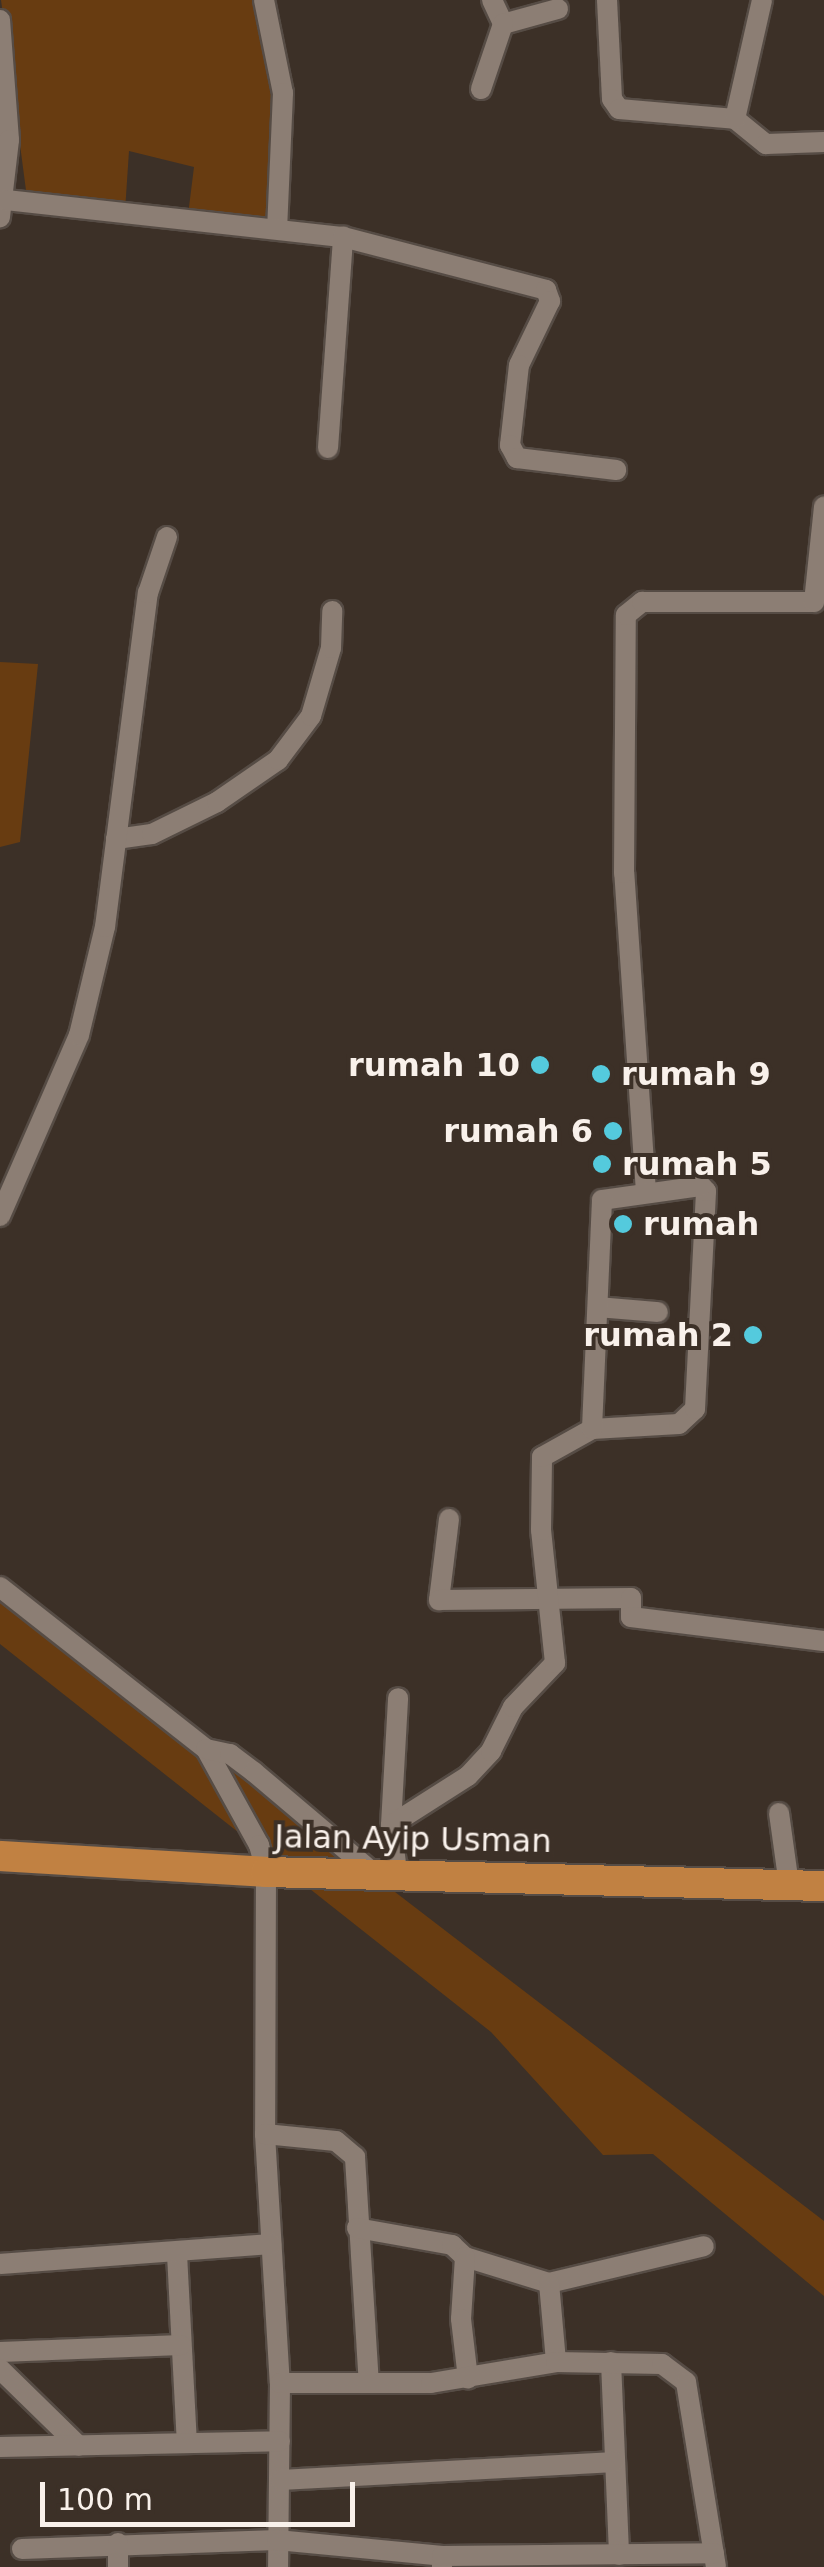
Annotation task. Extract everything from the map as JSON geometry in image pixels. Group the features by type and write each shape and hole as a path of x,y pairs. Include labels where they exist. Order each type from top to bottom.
{"main road":[{"name":"Jalan Ayip Usman","path":"0,1856 266,1872 384,1871 824,1886"}],"street":[{"path":"264,0 283,92 277,229"},
{"path":"481,89 503,24 492,0"},
{"path":"607,0 614,105 735,119 766,144 824,142"},
{"path":"735,119 762,0"},
{"path":"503,24 558,9"},
{"path":"0,20 3,208 343,237 546,290 550,301 519,366 510,445 518,458 616,470"},
{"path":"328,448 343,237"},
{"path":"646,1192 624,873 626,615 642,602 814,602 824,507"},
{"path":"0,1216 70,1063 104,927 148,593 167,536"},
{"path":"116,840 152,834 200,810 278,760 311,716 332,648 332,611"},
{"path":"391,1826 468,1776 491,1751 513,1707 546,1677 554,1663 540,1530 542,1457 592,1429 678,1424 695,1409 699,1391 706,1191 702,1186 602,1200 592,1429"},
{"path":"598,1307 658,1312"},
{"path":"449,1519 439,1600 630,1598 631,1617 824,1641"},
{"path":"0,1587 206,1749 260,1844 266,1872 265,2134 280,2383 278,2567"},
{"path":"206,1749 230,1754 384,1871 391,1826 398,1698"},
{"path":"779,1813 788,1885"},
{"path":"265,2134 350,2146 370,2383"},
{"path":"358,2228 452,2246 465,2257 549,2283 704,2246"},
{"path":"0,2264 177,2254 270,2244"},
{"path":"177,2254 188,2442"},
{"path":"465,2257 461,2319 468,2379"},
{"path":"549,2283 556,2362"},
{"path":"0,2352 182,2345"},
{"path":"22,2549 276,2540 360,2560 619,2555 715,2560 686,2382 662,2364 556,2362 468,2379 280,2383"},
{"path":"611,2362 619,2555"},
{"path":"0,2368 78,2446"},
{"path":"0,2447 280,2441"},
{"path":"280,2480 615,2462"},
{"path":"118,2543 118,2567"}],"shaded area":[{"path":"1,0 255,0 281,155 274,236 188,215 194,167 129,151 125,211 27,198"},
{"path":"0,662 38,664 20,842 0,847"},
{"path":"0,1589 824,2221 824,2296 653,2154 603,2155 491,2032 0,1644"}],"place":[{"name":"rumah 10","path":"540,1065"},
{"name":"rumah 9","path":"601,1074"},
{"name":"rumah 6","path":"613,1131"},
{"name":"rumah 5","path":"602,1164"},
{"name":"rumah","path":"623,1224"},
{"name":"rumah 2","path":"753,1335"}]}
